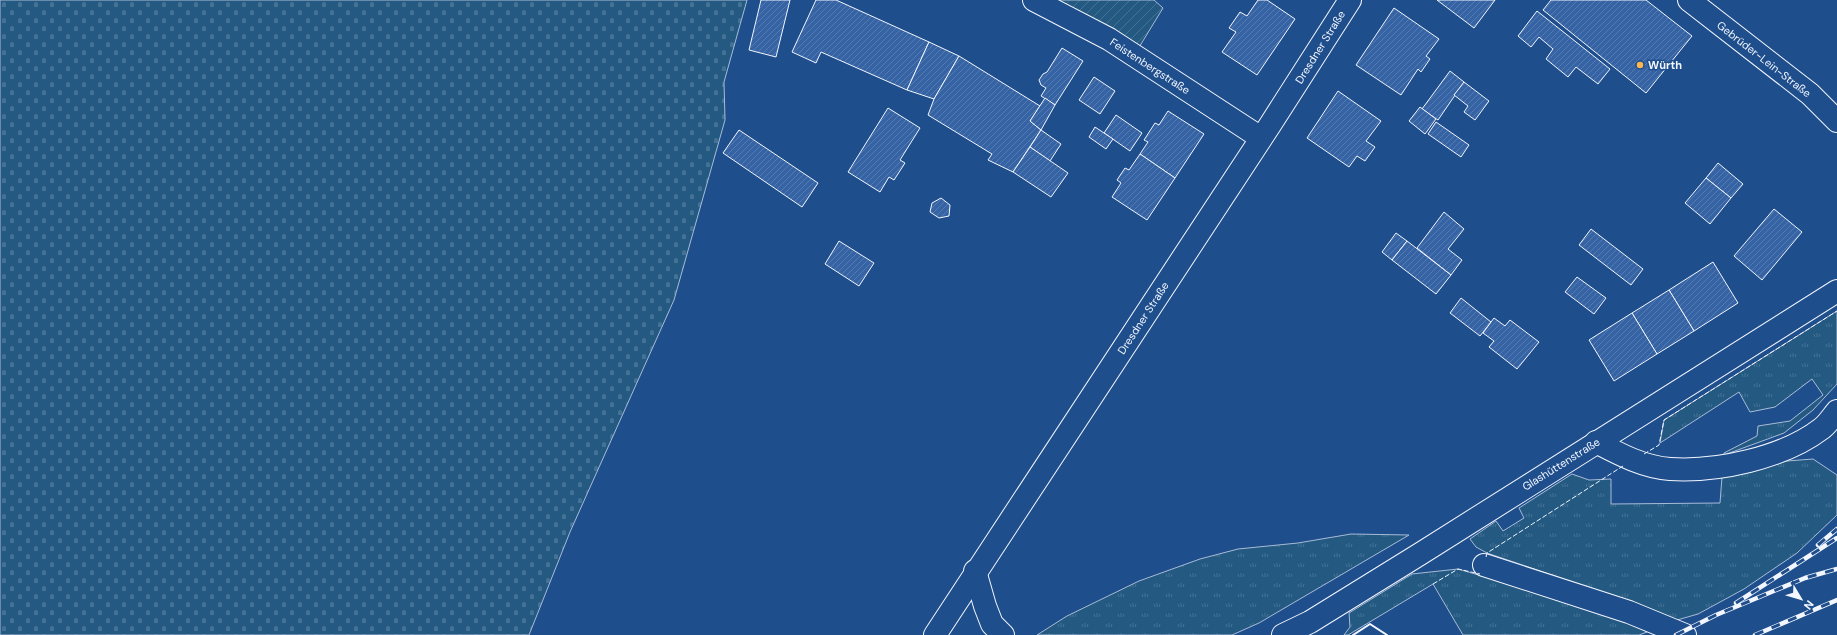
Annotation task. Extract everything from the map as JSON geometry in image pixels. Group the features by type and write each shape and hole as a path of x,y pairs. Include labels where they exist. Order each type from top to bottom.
{"street":[{"name":"Feistenbergstraße","path":"1034,0 1109,39 1261,138"},
{"name":"Dresdner Straße","path":"935,635 1350,0"},
{"name":"Gebrüder-Lein-Straße","path":"1689,0 1810,94 1837,121"},
{"name":"Glashüttenstraße","path":"1283,635 1313,628 1596,442 1837,291"},
{"path":"1596,442 1633,460 1669,469 1720,467 1762,457 1800,444 1822,428 1837,411"},
{"path":"1484,565 1629,612 1685,635"},
{"path":"976,571 985,606 992,624 1003,635"}],"green space":[{"path":"0,0 747,0 724,82 725,120 674,300 570,532 529,635 0,635"},
{"path":"1048,0 1154,0 1163,8 1138,49"},
{"path":"1837,311 1837,384 1813,410 1784,433 1724,455 1724,453 1757,436 1758,426 1790,421 1823,395 1812,379 1775,407 1750,412 1739,392 1660,443 1664,420"},
{"path":"1813,459 1837,475 1837,515 1797,553 1744,589 1698,614 1663,624 1590,588 1487,553 1476,547 1470,539 1496,521 1503,531 1524,518 1519,508 1572,474 1589,480 1611,479 1611,504 1720,503 1722,477 1787,461"},
{"path":"1351,534 1409,535 1259,623 1232,635 1037,635 1067,616 1139,581 1200,559 1238,549 1298,543"},
{"path":"1458,569 1622,617 1647,632 1639,635 1463,635 1433,584 1348,635 1344,635 1350,627 1349,613 1412,574"}],"building":[{"path":"761,0 790,0 776,57 749,50"},
{"path":"816,0 836,0 929,42 907,90 821,52 816,63 792,52"},
{"path":"1258,0 1267,0 1295,19 1257,75 1222,52 1236,32 1229,28 1240,12 1247,16"},
{"path":"1437,0 1495,0 1474,28"},
{"name":"Würth","path":"1551,0 1646,0 1692,36 1646,93 1543,10"},
{"path":"1394,8 1439,39 1426,56 1430,59 1421,72 1418,69 1401,95 1356,65"},
{"path":"1537,11 1610,69 1598,84 1576,67 1568,77 1546,59 1553,49 1539,37 1531,47 1518,36"},
{"path":"929,42 959,56 934,99 907,90"},
{"path":"1062,48 1083,61 1055,105 1041,96 1046,88 1041,85 1039,80 1043,74 1047,72"},
{"path":"959,56 1040,106 1030,121 1041,130 1013,172 988,160 992,154 928,115 934,99"},
{"path":"1450,71 1464,82 1438,120 1422,109"},
{"path":"1094,77 1115,91 1100,114 1079,100"},
{"path":"1464,82 1489,101 1475,120 1464,112 1468,106 1454,95"},
{"path":"1338,91 1381,121 1366,141 1375,147 1365,161 1357,156 1349,167 1307,138"},
{"path":"1045,98 1055,105 1041,130 1030,121"},
{"path":"1420,107 1436,119 1425,134 1409,121"},
{"path":"888,108 920,128 900,160 905,163 894,180 889,177 880,192 848,172"},
{"path":"1168,111 1204,134 1175,178 1140,154 1148,142 1144,140 1155,123 1159,125"},
{"path":"1116,115 1142,133 1130,151 1104,133"},
{"path":"1436,122 1469,145 1461,157 1428,134"},
{"path":"1095,127 1113,139 1106,149 1089,137"},
{"path":"739,130 818,183 802,207 723,153"},
{"path":"1041,130 1061,144 1050,161 1030,147"},
{"path":"1030,147 1068,173 1051,197 1013,172"},
{"path":"1140,154 1175,178 1147,220 1112,197 1121,183 1117,180 1125,168 1129,170"},
{"path":"1718,163 1743,184 1731,198 1706,178"},
{"path":"1706,178 1731,198 1710,224 1685,203"},
{"path":"941,198 950,205 949,216 939,218 930,212 932,203"},
{"path":"1774,209 1802,232 1762,280 1734,256"},
{"path":"1444,212 1464,229 1448,249 1462,260 1451,275 1417,248"},
{"path":"1591,229 1643,269 1631,285 1579,245"},
{"path":"1396,233 1407,241 1392,260 1382,252"},
{"path":"839,241 874,263 859,286 825,264"},
{"path":"1407,241 1451,275 1436,294 1392,260"},
{"path":"1713,262 1738,303 1694,331 1669,290"},
{"path":"1577,277 1606,298 1594,314 1565,292"},
{"path":"1669,290 1694,331 1657,354 1632,313"},
{"path":"1461,298 1491,322 1480,336 1450,313"},
{"path":"1632,313 1657,354 1614,381 1589,340"},
{"path":"1494,318 1505,326 1510,320 1539,342 1517,369 1489,347 1494,341 1483,333"}],"railway":[{"path":"1818,545 1837,529"},
{"path":"1736,603 1837,538"},
{"path":"1676,635 1716,615 1805,578 1837,569"},
{"path":"1755,635 1837,600"}],"fence":[{"path":"1644,454 1659,445 1664,420 1837,311"},
{"path":"1486,557 1487,553 1623,466"},
{"path":"1433,584 1458,569 1480,574"}],"wall":[{"path":"1353,635 1370,624 1387,635"}],"place":[{"name":"Würth","path":"1640,65"}]}
